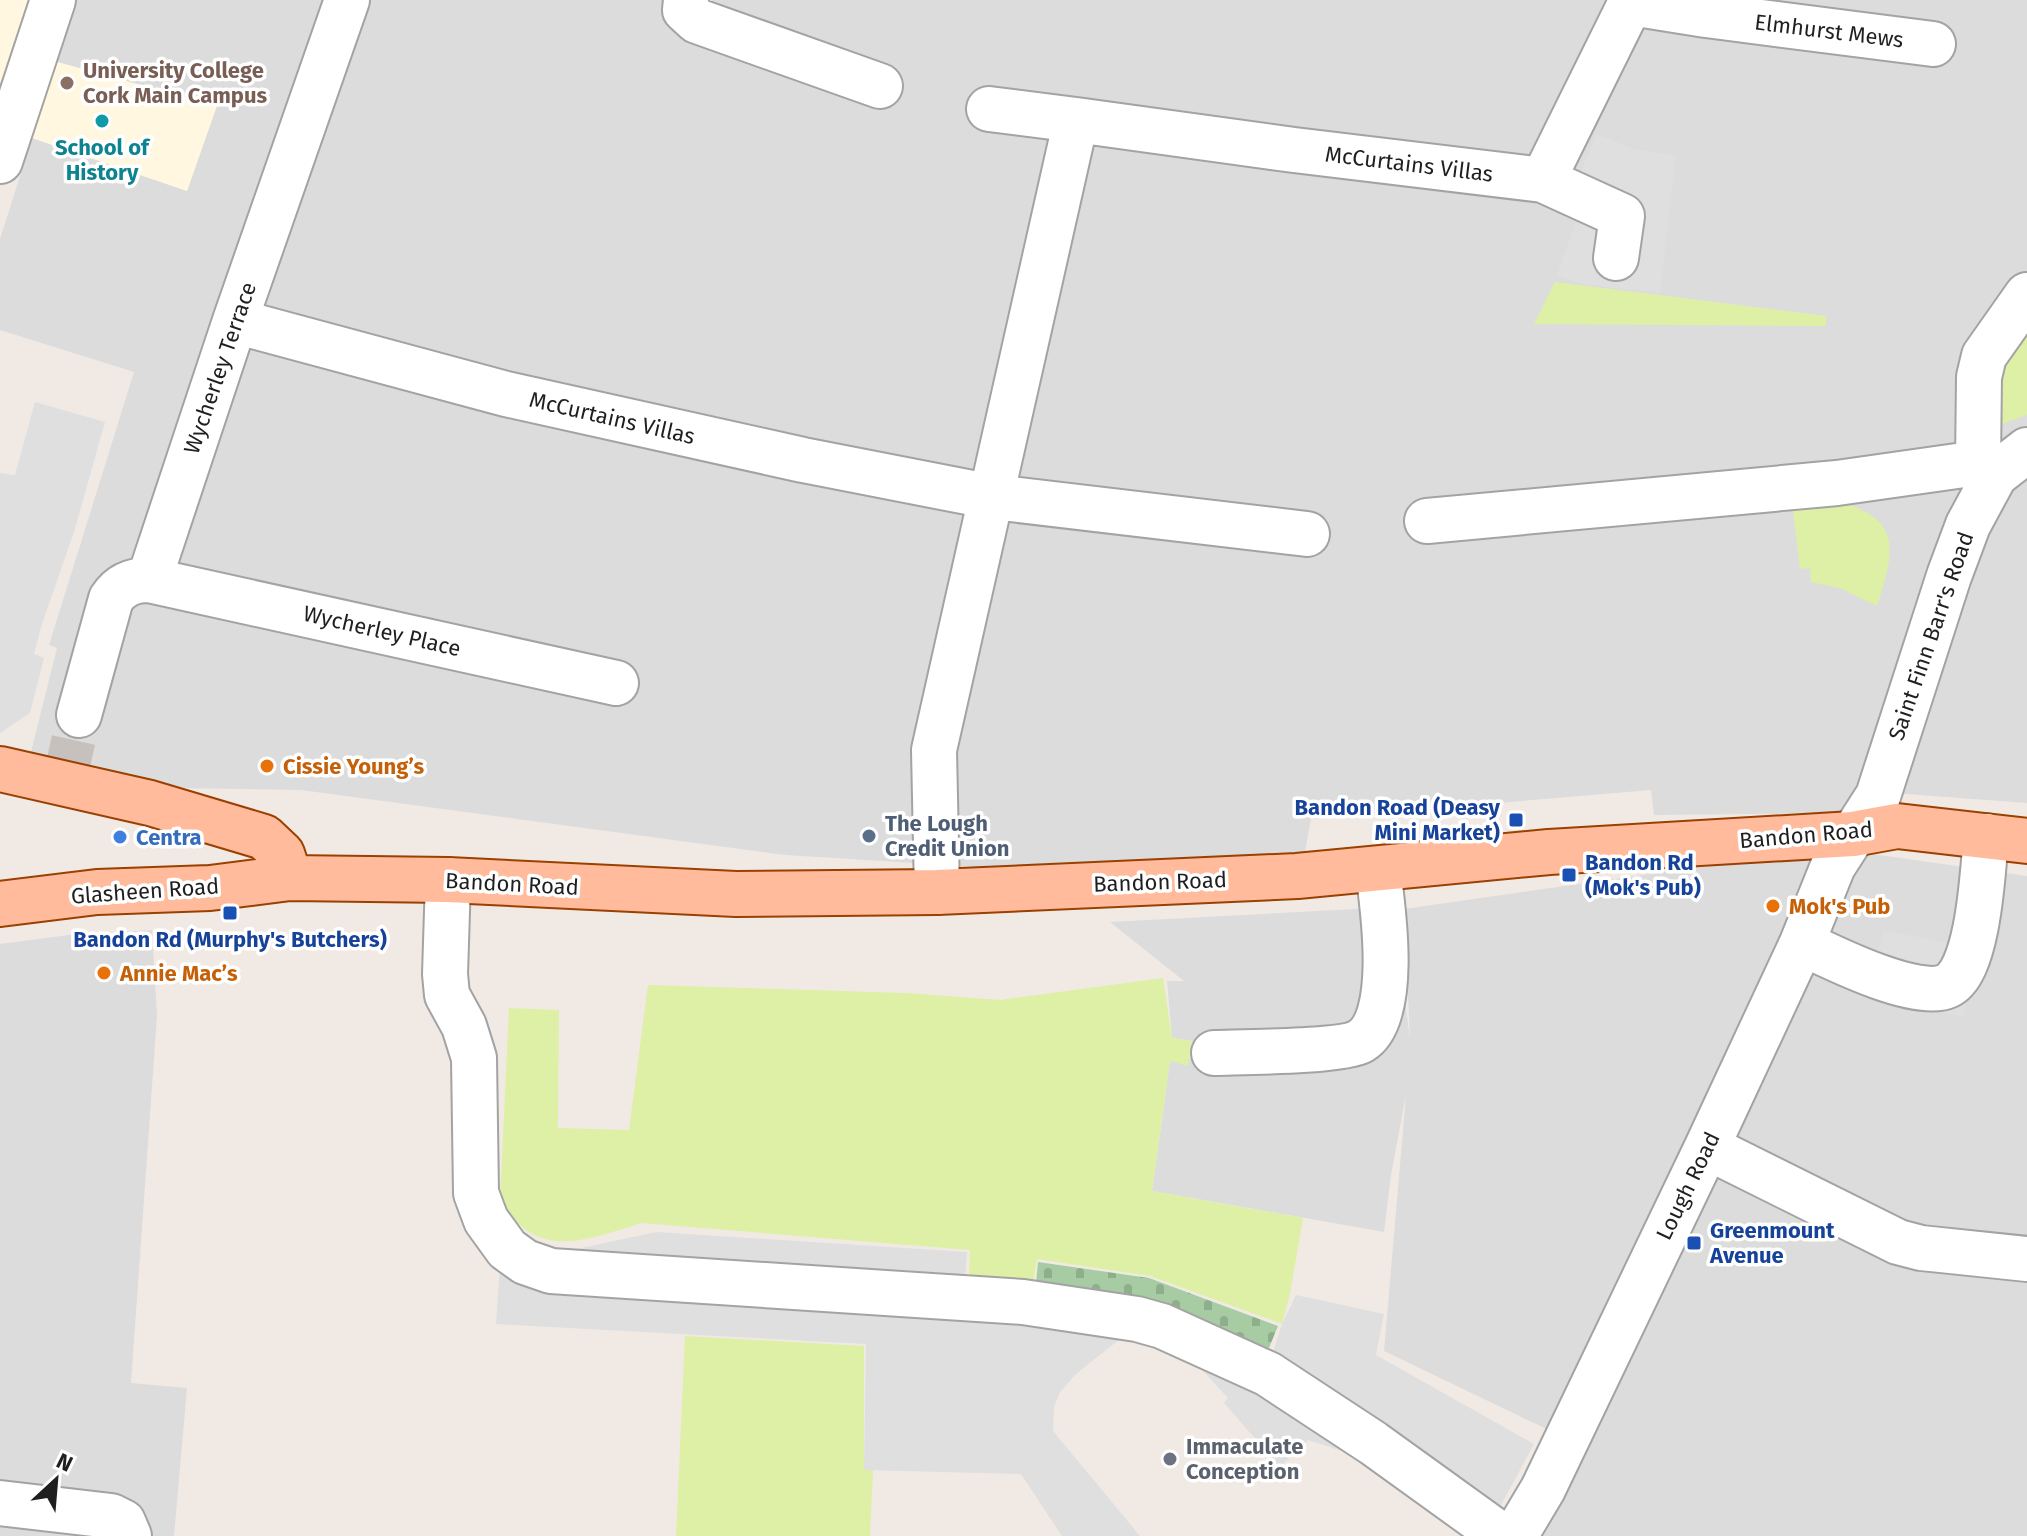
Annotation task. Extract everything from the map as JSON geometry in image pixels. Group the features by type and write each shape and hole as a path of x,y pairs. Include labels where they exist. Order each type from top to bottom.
{"main road":[{"path":"0,769 150,803 264,837 282,854 290,878"},
{"name":"Bandon Road","path":"290,878 448,880 736,894 937,892 1297,876 1549,852 1853,834 1897,826 2007,838"},
{"name":"Glasheen Road","path":"0,904 97,892 210,888 290,878"}],"street":[{"path":"0,161 53,0"},
{"name":"Wycherley Terrace","path":"149,580 347,0"},
{"path":"686,0 685,10 697,21 880,86"},
{"path":"1543,180 1632,1"},
{"name":"Elmhurst Mews","path":"1632,1 1706,15 1933,44"},
{"name":"McCurtains Villas","path":"989,109 1543,180 1622,216 1616,258"},
{"path":"937,892 934,750 1076,120"},
{"path":"1427,521 1837,483 2000,463 1979,377 1984,356 2027,295"},
{"name":"McCurtains Villas","path":"235,321 488,389 614,419 993,497 1307,534"},
{"name":"Saint Finn Barr's Road","path":"1853,834 1878,796 1952,565 1980,499 2000,463"},
{"path":"79,715 111,599 116,591 130,582 149,580"},
{"name":"Wycherley Place","path":"149,580 616,683"},
{"name":"Lough Road","path":"1515,1536 1543,1489 1802,943 1833,866 1853,834"},
{"path":"1802,943 1880,978 1928,988 1947,986 1961,973 1973,947 2007,838"},
{"path":"1214,1053 1342,1047 1364,1040 1375,1025 1383,999 1385,946 1378,870"},
{"path":"448,880 445,974 447,995 464,1026 474,1058 476,1193 494,1235 525,1262 551,1271 1023,1302 1150,1323 1268,1374 1373,1443 1502,1536"},
{"path":"1707,1147 1898,1242 1921,1248 2027,1259"},
{"path":"0,1503 111,1516 123,1522 129,1536"}],"shaded area":[{"name":"University College Cork Main Campus","path":"0,0 28,0 13,55 50,60 217,106 187,191 32,138 0,131"},
{"path":"76,0 2027,0 2027,803 1905,794 1849,813 1654,815 1651,790 1311,819 1304,857 978,867 785,855 301,790 176,788 29,760 57,648 49,645 134,372 0,330 0,239 32,138 187,191 216,106 50,60"},
{"path":"1597,134 1636,150 1676,155 1660,293 1581,284 1557,275 1580,210 1575,185"},
{"path":"35,402 105,422 74,532 34,654 44,658 30,713 0,733 0,473 15,475"},
{"path":"1830,848 2027,876 2027,1536 1541,1536 1586,1448 1384,1351 1406,1095 1384,1232 1152,1191 1170,1061 1193,1059 1192,1041 1172,1038 1167,981 1184,981 1110,922 1393,907 1410,1039 1404,909"},
{"path":"152,930 157,1016 131,1383 187,1388 174,1536 0,1536 0,944 76,934"},
{"path":"1884,931 1981,948 1963,1017 1887,998 1875,962"},
{"path":"657,1232 967,1252 965,1279 1119,1300 1273,1352 1296,1295 1384,1314 1376,1355 1534,1444 1501,1505 1308,1440 1280,1467 1224,1403 1228,1398 1179,1345 1125,1335 1076,1374 1060,1392 1054,1407 1053,1431 1140,1536 1062,1536 1021,1474 864,1470 866,1344 496,1324 500,1265"}],"green space":[{"path":"1555,282 1826,316 1826,326 1534,324"},
{"path":"2027,336 2027,415 2002,424 1998,415 1999,376"},
{"path":"1846,504 1878,521 1886,532 1889,557 1877,606 1840,588 1811,582 1810,568 1800,569 1793,510"},
{"path":"1163,978 1172,1038 1192,1041 1188,1066 1170,1061 1152,1191 1303,1218 1282,1324 1150,1276 1037,1259 1033,1283 969,1275 970,1250 642,1223 582,1240 547,1239 530,1233 500,1201 509,1008 559,1010 558,1128 629,1130 648,985 906,993 1000,1000"},
{"path":"1038,1262 1149,1278 1278,1326 1269,1348 1118,1294 1036,1283"},
{"path":"685,1336 864,1346 864,1469 873,1470 870,1536 676,1536"}],"tunnel":[{"path":"64,783 79,715"}],"place":[{"name":"University College Cork Main Campus","path":"67,83"},
{"name":"School of History","path":"102,121"},
{"name":"Cissie Young’s","path":"267,766"},
{"name":"Bandon Road (Deasy Mini Market)","path":"1516,820"},
{"name":"The Lough Credit Union","path":"869,836"},
{"name":"Centra","path":"120,837"},
{"name":"Bandon Rd (Mok's Pub)","path":"1569,875"},
{"name":"Mok's Pub","path":"1773,906"},
{"name":"Bandon Rd (Murphy's Butchers)","path":"230,913"},
{"name":"Annie Mac’s","path":"104,973"},
{"name":"Greenmount Avenue","path":"1694,1243"},
{"name":"Immaculate Conception","path":"1170,1459"}]}
